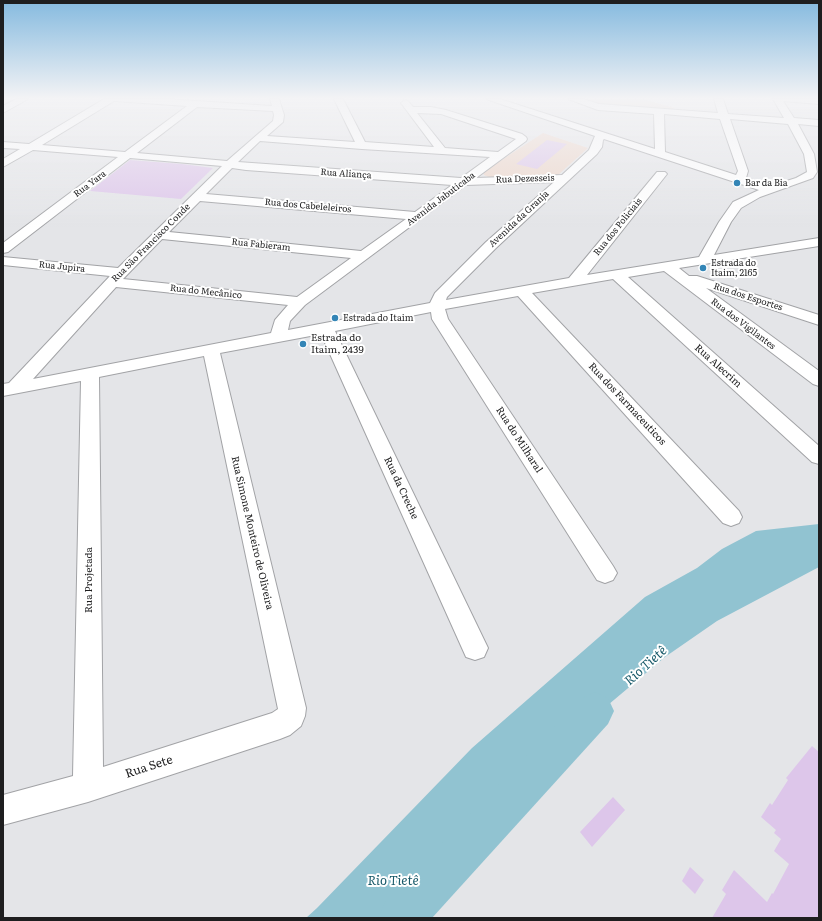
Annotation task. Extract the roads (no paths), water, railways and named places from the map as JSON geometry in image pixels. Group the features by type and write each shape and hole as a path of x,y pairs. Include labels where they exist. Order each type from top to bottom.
{"street":[{"path":"3,164 39,142"},
{"name":"Rua Yara","path":"3,248 144,142"},
{"name":"Rua São Francisco Conde","path":"9,389 116,277 254,142"},
{"path":"310,142 500,155"},
{"path":"360,142 362,146"},
{"path":"435,142 442,151"},
{"name":"Avenida Jabuticaba","path":"278,337 283,320 300,302 519,142"},
{"name":"Avenida da Granja","path":"437,306 440,296 491,245 593,152 597,142"},
{"path":"623,142 771,190"},
{"path":"660,142 660,154"},
{"path":"732,142 743,171 740,180"},
{"path":"704,260 728,217 737,205 756,195 814,176 809,154 802,142"},
{"name":"Rua Aliança","path":"3,145 216,162 246,167 463,182"},
{"name":"Rua dos Policiais","path":"574,281 661,174"},
{"name":"Rua Dezesseis","path":"463,182 563,178"},
{"name":"Rua dos Cabeleleiros","path":"197,197 418,216"},
{"name":"Rua Fabieram","path":"158,235 363,255"},
{"path":"9,389 574,281 616,274 673,271 704,260 819,242"},
{"name":"Rua Jupira","path":"3,261 116,277"},
{"name":"Rua dos Esportes","path":"673,271 819,320"},
{"name":"Rua dos Vigilantes","path":"673,271 819,380"},
{"name":"Rua Alecrim","path":"616,274 819,457"},
{"name":"Rua do Mecânico","path":"116,277 300,302"},
{"name":"Rua dos Farmaceuticos","path":"522,291 732,517"},
{"path":"742,323 768,303"},
{"name":"Rua do Milharal","path":"437,306 440,319 605,573"},
{"name":"Rua da Creche","path":"326,328 475,648"},
{"name":"Rua Simone Monteiro de Oliveira","path":"211,350 292,708 291,716"},
{"name":"Rua Projetada","path":"88,787 90,373"},
{"name":"Rua Sete","path":"3,810 88,787 280,725 291,716"}],"water":[{"name":"Rio Tietê","path":"819,524 819,567 717,621 665,657 583,726 457,847 412,918 306,918 472,748 645,597 697,568 722,549 756,531"}],"waterway":[{"name":"Rio Tietê","path":"401,918 595,711"}],"place":[{"name":"Bar da Bia","path":"737,183"},
{"name":"Estrada do Itaim, 2165","path":"703,268"},
{"name":"Estrada do Itaim","path":"335,318"},
{"name":"Estrada do Itaim, 2439","path":"303,344"}]}
